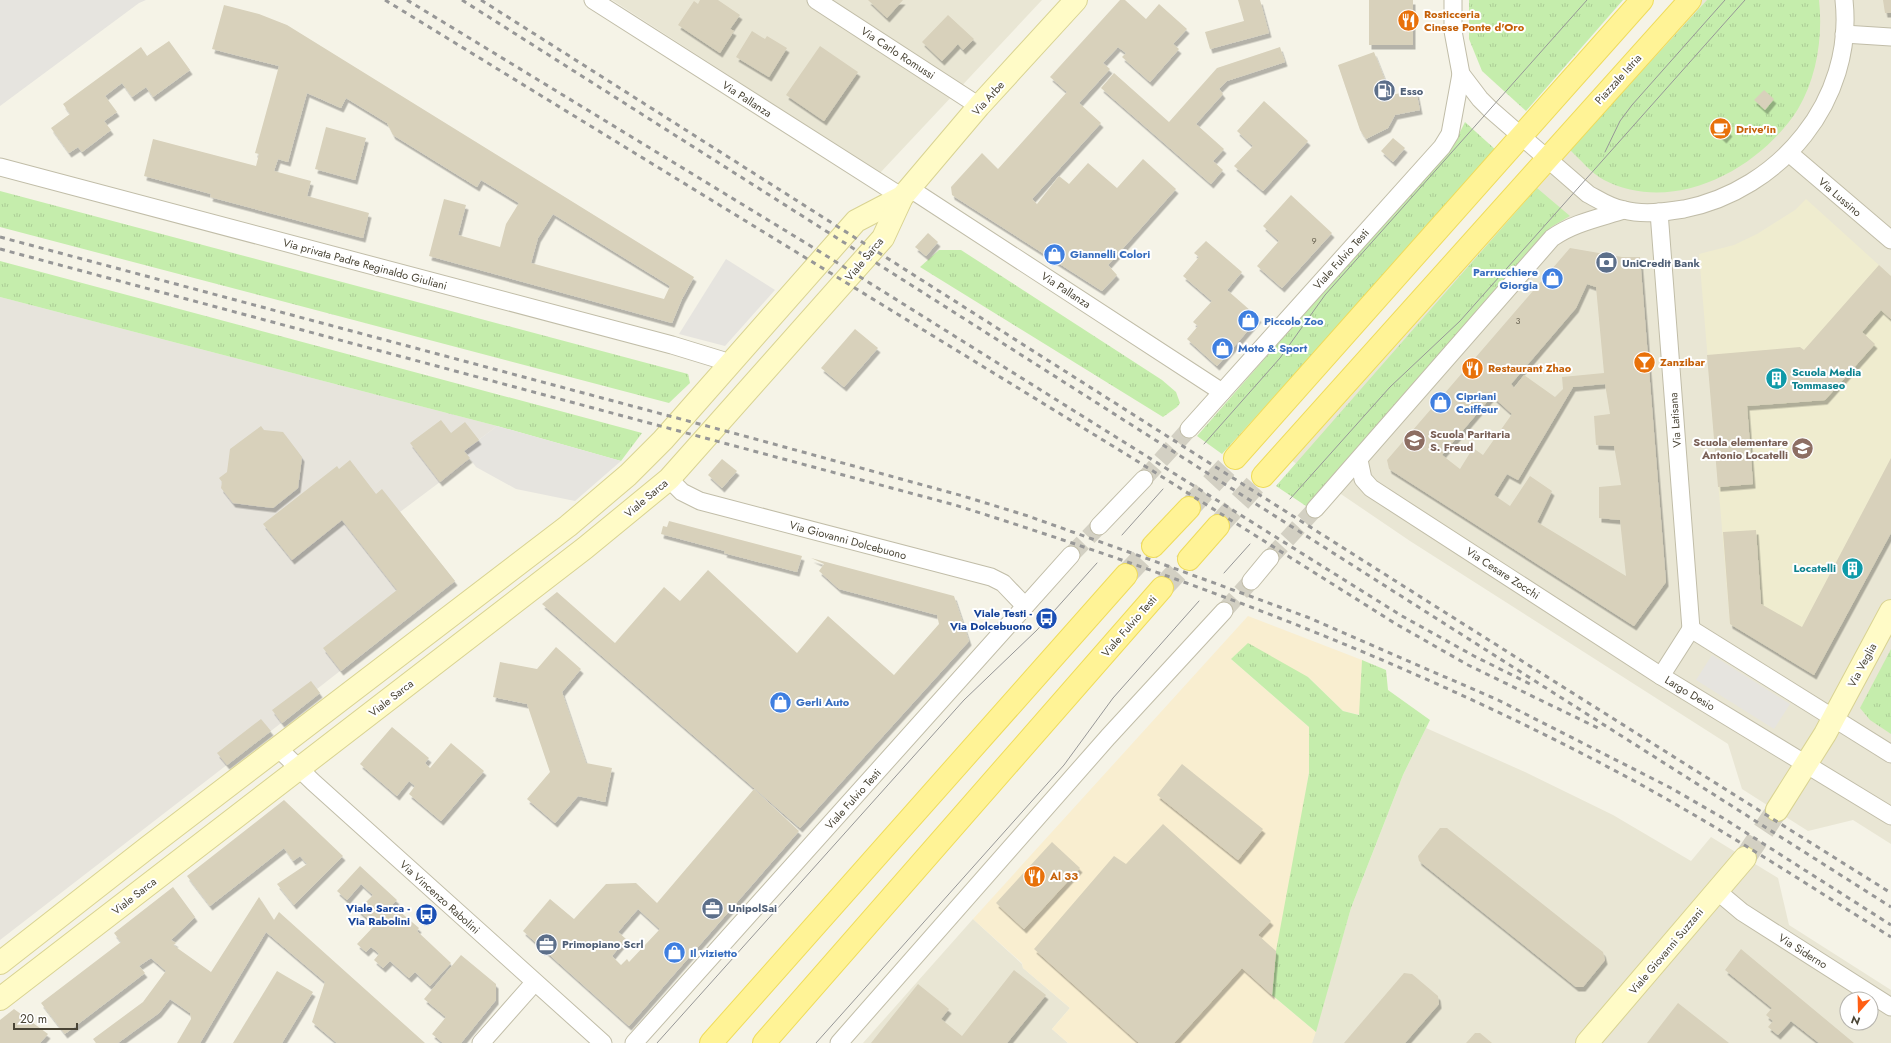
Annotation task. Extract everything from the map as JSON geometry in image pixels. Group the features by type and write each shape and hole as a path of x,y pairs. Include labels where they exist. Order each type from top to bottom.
{"main road":[{"path":"1235,458 1522,137 1642,0"},
{"name":"Piazzale Istria","path":"1546,158 1690,0"},
{"path":"1263,476 1546,158"},
{"path":"1153,546 1189,508"},
{"path":"1189,558 1218,526"},
{"path":"710,1043 1126,575"},
{"name":"Viale Fulvio Testi","path":"764,1043 1162,588"}],"street":[{"name":"Via Pallanza","path":"593,0 905,192 1222,392"},
{"name":"Via Carlo Romussi","path":"816,0 979,106"},
{"name":"Via Arbe","path":"905,192 979,106 1076,0"},
{"path":"1453,0 1453,31 1461,74 1480,99 1588,194 1605,203 1624,210 1659,212 1675,211 1708,203 1738,191 1761,177 1789,153 1806,133 1827,98 1837,71 1844,34 1844,0"},
{"path":"1844,34 1891,37"},
{"name":"Viale Fulvio Testi","path":"1189,429 1442,146 1450,134 1461,74"},
{"name":"Via Lussino","path":"1789,153 1891,240"},
{"name":"Via privata Padre Reginaldo Giuliani","path":"0,167 672,345 721,360 729,366"},
{"path":"0,963 147,848 279,749 568,526 628,475 663,440 856,220 905,192"},
{"name":"Viale Sarca","path":"0,999 585,548 669,479 883,238 905,192"},
{"path":"1315,509 1552,238 1575,225 1624,210"},
{"name":"Via Latisana","path":"1659,212 1691,629"},
{"name":"Via Cesare Zocchi","path":"1359,460 1363,479 1371,488 1661,676"},
{"name":"Via Giovanni Dolcebuono","path":"669,479 682,492 700,501 991,577 1003,583 1025,606"},
{"path":"1099,526 1144,479"},
{"name":"Viale Fulvio Testi","path":"634,1043 1071,555"},
{"path":"1250,581 1270,558"},
{"path":"839,1043 1108,737 1224,611"},
{"name":"Via Veglia","path":"1833,719 1891,611"},
{"path":"1691,629 1891,754"},
{"name":"Largo Desio","path":"1691,629 1661,676 1890,813"},
{"path":"1777,810 1833,719"},
{"name":"Via Vincenzo Rabolini","path":"279,749 299,769 603,1043"},
{"name":"Viale Giovanni Suzzani","path":"1590,1042 1745,858"},
{"name":"Via Siderno","path":"1717,891 1742,912 1891,1007"},
{"path":"481,1043 534,982"}],"shaded area":[{"path":"0,0 146,0 139,3 0,106"},
{"path":"612,0 1042,0 880,173"},
{"path":"1699,0 1891,0 1891,844 1853,820 1808,831 1742,789 1728,744 1410,541 1285,456"},
{"name":"Scuola elementare Antonio Locatelli","path":"1806,199 1891,276 1891,533 1814,675 1730,624 1699,254 1734,245 1757,234 1795,210"},
{"path":"726,259 775,290 725,346 679,334"},
{"path":"0,297 497,426 464,451 470,458 464,464 400,512 455,581 317,689 320,693 0,940"},
{"path":"497,426 621,461 575,501 516,489 476,467 464,451"},
{"path":"1248,616 1362,660 1360,715 1343,711 1308,677 1231,659 1309,727 1309,773 1272,995 1316,1032 1312,1043 1068,1043 1052,1029 1070,1008 1023,968 1022,963 973,919"},
{"path":"1712,655 1790,704 1774,729 1696,680"},
{"path":"1426,728 1525,772 1613,815 1691,861 1711,837 1778,878 1789,925 1891,990 1891,1043 1312,1043 1351,908 1403,775"},
{"path":"973,919 1022,964 1023,968 1070,1008 1052,1029 1068,1043 863,1043"}],"green space":[{"path":"1469,0 1623,0 1526,111 1482,71 1469,39"},
{"path":"1707,0 1819,0 1820,28 1817,56 1805,97 1782,131 1762,150 1738,167 1713,180 1686,189 1658,193 1631,190 1604,180 1570,150"},
{"path":"1465,122 1497,151 1222,454 1197,436 1456,140"},
{"path":"1537,188 1570,216 1551,227 1306,506 1276,486"},
{"path":"0,191 688,374 690,383 669,403 0,227"},
{"path":"939,250 961,250 1162,380 1176,392 1180,403 1163,417 920,267"},
{"path":"0,261 642,433 621,461 497,426 0,297"},
{"path":"1248,643 1308,677 1343,711 1359,715 1362,660 1386,670 1388,690 1430,720 1403,775 1351,908 1316,1032 1272,995 1276,951 1309,773 1309,727 1231,659"},
{"path":"1891,649 1891,734 1870,720 1860,708"}],"building":[{"path":"700,0 718,0 740,15 730,29 734,31 720,53 678,25 694,1 698,4"},
{"path":"868,0 903,0 887,18"},
{"path":"1120,0 1125,0 1146,19 1159,4 1187,29 1173,44 1179,49 1150,82 1122,57 1126,53 1118,47 1103,63 1110,69 1079,103 1101,123 1032,199 1037,204 1059,176 1069,184 1088,163 1117,188 1143,159 1176,189 1108,265 1117,275 1102,291 952,195 951,187 982,153 998,169 1067,92 1050,77"},
{"path":"1238,0 1260,0 1269,33 1210,49 1205,32 1244,21"},
{"path":"1369,0 1413,0 1413,45 1369,45"},
{"path":"1883,0 1891,0 1891,13 1885,13"},
{"path":"224,5 259,14 287,25 694,277 682,299 672,323 429,256 444,199 466,205 458,235 500,247 506,224 519,203 481,180 477,187 393,135 387,123 346,98 341,108 307,93 288,162 278,159 274,171 311,181 307,196 369,213 363,238 210,197 211,194 144,176 153,139 256,166 259,154 255,153 279,66 212,49","holes":["553,214 670,286 664,299 531,263 538,238"]},
{"path":"948,15 974,39 963,50 958,44 942,61 922,42"},
{"path":"752,31 765,39 767,36 787,48 769,77 736,57"},
{"path":"169,41 190,70 153,97 146,87 132,97 122,83 105,96 117,112 104,121 111,130 82,152 78,147 69,153 51,128 70,114 63,104 141,47 147,56"},
{"path":"820,46 858,72 824,121 786,95"},
{"path":"1280,47 1285,62 1227,81 1219,89 1223,94 1196,124 1224,149 1213,161 1223,170 1211,184 1101,88 1114,73 1169,122 1217,68"},
{"path":"1374,52 1391,95 1416,90 1420,110 1395,115 1388,128 1366,139 1360,130 1338,65"},
{"path":"1764,90 1774,99 1765,110 1754,100"},
{"path":"1264,101 1308,141 1263,191 1234,166 1253,146 1237,131"},
{"name":"Drive'in","path":"1716,119 1730,132 1724,139 1710,126"},
{"path":"326,127 366,138 355,180 315,169"},
{"path":"1393,138 1405,148 1393,162 1381,151"},
{"path":"1291,195 1332,233 1282,288 1257,266 1279,241 1263,226"},
{"path":"928,233 938,242 926,256 915,247"},
{"path":"1206,241 1242,272 1227,290 1259,318 1217,366 1187,339 1198,326 1193,322 1212,301 1183,276 1199,257 1194,253"},
{"path":"1570,248 1622,257 1640,257 1666,582 1634,626 1389,469 1387,460","holes":["1587,284 1596,287 1604,373 1562,377 1563,389 1555,397 1524,375 1514,388 1511,384 1576,308","1605,384 1610,414 1594,416 1596,445 1614,446 1621,485 1599,487 1599,518 1620,520 1626,576 1537,522 1552,491 1530,476 1510,506 1494,495 1507,474 1518,480 1573,387","1492,396 1512,414 1483,455 1473,448 1460,469 1442,455"]},
{"name":"Scuola Media Tommaseo","path":"1879,265 1891,276 1891,319 1881,310 1862,332 1875,344 1825,400 1747,406 1753,484 1718,487 1707,355 1800,347 1804,350"},
{"path":"855,329 878,348 844,387 821,368"},
{"path":"441,420 451,433 465,422 479,440 464,451 470,458 440,482 410,443"},
{"path":"261,426 264,430 283,432 302,457 298,488 273,508 233,503 221,488 222,482 219,478 227,472 230,449"},
{"name":"Locatelli","path":"1891,458 1891,533 1814,675 1730,624 1723,532 1756,530 1761,604 1802,627"},
{"path":"722,459 737,471 722,488 708,475"},
{"path":"350,460 376,494 382,489 455,581 341,671 323,648 397,590 342,520 292,560 263,524 337,466 339,469"},
{"path":"669,521 802,556 797,572 724,553 725,551 661,534 663,526 667,527"},
{"path":"811,558 954,596 969,641 800,828 542,604 557,592 615,643 664,587 680,601 708,570 797,653 828,616 894,675 939,624 937,615 839,589 819,571 824,564"},
{"path":"556,647 581,669 562,692 586,763 612,768 605,802 578,796 555,823 527,799 550,772 527,704 493,697 500,662 537,669"},
{"path":"311,681 320,693 282,723 272,710"},
{"path":"261,719 271,731 227,765 217,753"},
{"path":"392,727 429,758 425,763 430,768 451,743 484,771 441,821 409,794 415,786 409,781 397,796 360,764"},
{"path":"1182,764 1263,829 1238,860 1157,795"},
{"path":"754,789 799,831 629,1026 523,931 550,899 574,919 606,884 636,883 657,903","holes":["638,909 660,929 629,962 627,959 621,965 612,956 626,939 618,932"]},
{"path":"284,800 343,856 294,905 277,884 307,864 300,856 293,861 284,848 210,906 187,876"},
{"path":"1163,824 1271,921 1258,935 1276,951 1272,995 1242,968 1174,1043 1139,1043 1034,949 1114,856 1126,864"},
{"path":"1440,828 1447,828 1603,952 1605,960 1583,987 1576,987 1419,861 1418,856"},
{"path":"1052,842 1080,868 1024,929 996,903"},
{"path":"360,866 397,900 392,905 419,928 417,931 451,963 430,986 415,972 409,978 390,961 383,968 374,960 379,954 375,950 371,947 366,952 357,944 375,925 358,910 373,895 361,884 347,900 337,891"},
{"path":"173,887 195,917 171,940 176,943 173,945 211,972 259,897 274,920 279,912 425,1043 337,1043 312,1022 325,982 266,932 200,1043 177,1043 191,1019 190,1013 170,999 159,1013 118,1043 96,1043 93,1039 143,1002 166,971 151,958 139,966 145,973 65,1034 41,1003 121,942 114,933"},
{"path":"1741,949 1854,1043 1819,1043 1791,1021 1778,1035 1768,1027 1773,1021 1766,1015 1772,1008 1725,970"},
{"path":"461,955 496,984 496,1000 461,1043 443,1043 432,1034 446,1017 424,999"},
{"path":"1014,970 1046,995 1007,1043 871,1043 918,984 949,1009 941,1019 962,1036"},
{"path":"277,971 313,992 282,1043 233,1043"},
{"path":"1404,973 1412,974 1438,996 1439,1004 1405,1043 1344,1043"},
{"path":"1678,1003 1729,1043 1647,1043"},
{"path":"14,1009 48,1034 40,1043 0,1043 0,1020"},
{"path":"1475,1033 1480,1033 1492,1043 1466,1043"}],"tunnel":[{"path":"1144,479 1189,429"},
{"path":"1189,508 1235,458"},
{"path":"1218,526 1263,476"},
{"path":"1270,558 1315,509"},
{"path":"1071,555 1099,526"},
{"path":"1126,575 1153,546"},
{"path":"1162,588 1189,559"},
{"path":"1224,611 1251,581"},
{"path":"1745,858 1777,810"}],"tram line":[{"path":"1204,444 1280,358 1325,295 1587,0"},
{"path":"1605,152 1620,121 1632,105 1725,0"},
{"path":"1290,499 1390,387 1460,321 1745,0"},
{"path":"1122,535 1163,489"},
{"path":"1224,573 1250,544"},
{"path":"657,1043 964,700 1037,630 1097,563"},
{"path":"816,1043 1064,765 1113,698 1199,601"}],"railway":[{"path":"385,0 1129,456 1396,624 1468,665 1600,729"},
{"path":"407,0 809,245 1402,616 1474,656 1530,684"},
{"path":"462,0 1891,907"},
{"path":"481,0 1361,559 1891,893"},
{"path":"0,237 963,496 1028,516 1165,565 1307,617 1498,700 1671,788 1723,818 1891,925"},
{"path":"0,249 955,505 1122,560 1286,621 1368,654 1528,726 1679,806 1750,848 1891,937"}],"place":[{"name":"Rosticceria Cinese Ponte d'Oro","path":"1408,20"},
{"name":"Esso","path":"1385,91"},
{"name":"Drive'in","path":"1720,129"},
{"name":"Giannelli Colori","path":"1054,254"},
{"name":"UniCredit Bank","path":"1606,263"},
{"name":"Parrucchiere Giorgia","path":"1553,278"},
{"name":"Piccolo Zoo","path":"1248,321"},
{"name":"Moto & Sport","path":"1222,348"},
{"name":"Zanzibar","path":"1645,362"},
{"name":"Restaurant Zhao","path":"1472,368"},
{"name":"Scuola Media Tommaseo","path":"1777,378"},
{"name":"Cipriani Coiffeur","path":"1441,402"},
{"name":"Scuola Paritaria S. Freud","path":"1415,440"},
{"name":"Scuola elementare Antonio Locatelli","path":"1803,448"},
{"name":"Locatelli","path":"1852,568"},
{"name":"Viale Testi - Via Dolcebuono","path":"1047,619"},
{"name":"Gerli Auto","path":"780,702"},
{"name":"Al 33","path":"1034,876"},
{"name":"UnipolSai","path":"713,908"},
{"name":"Viale Sarca - Via Rabolini","path":"426,914"},
{"name":"Primopiano Scrl","path":"546,944"},
{"name":"Il vizietto","path":"675,953"}]}
